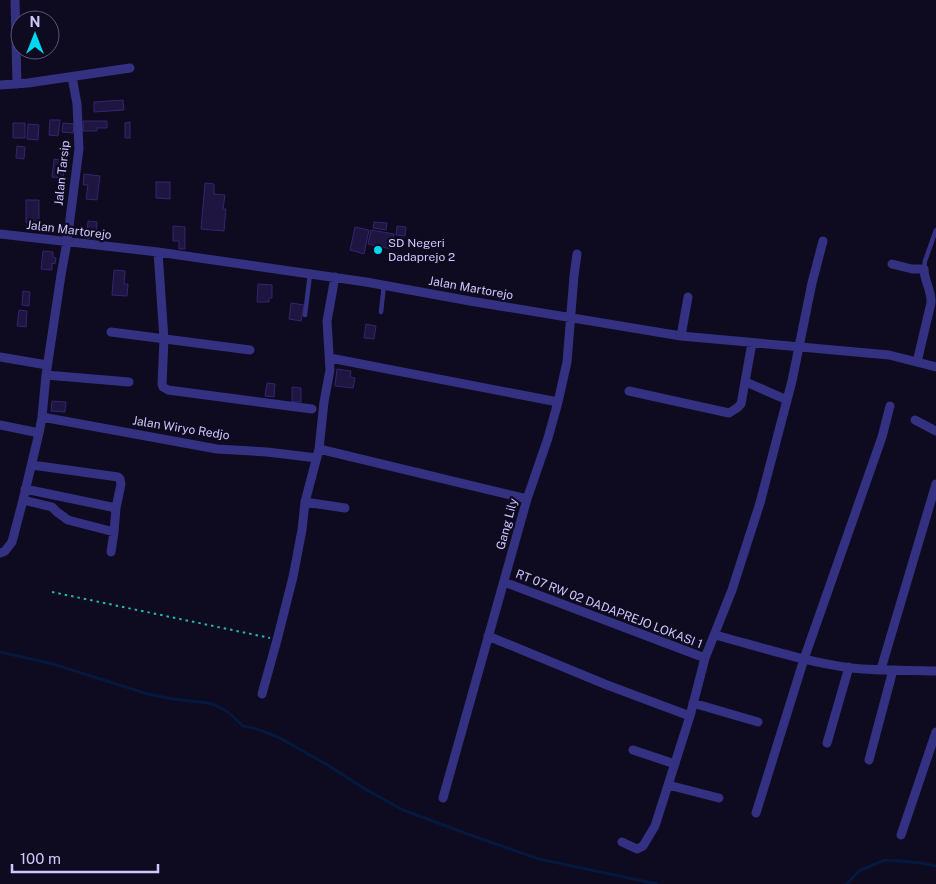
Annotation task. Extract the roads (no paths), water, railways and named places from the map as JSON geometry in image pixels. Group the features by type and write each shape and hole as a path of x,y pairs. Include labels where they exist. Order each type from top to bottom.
{"street":[{"path":"15,0 16,84"},
{"path":"0,85 130,68"},
{"name":"Jalan Tarsip","path":"3,552 12,542 42,417 47,365 60,275 67,242 79,149 77,104 72,77"},
{"name":"Jalan Martorejo","path":"0,234 158,252 335,277 681,336 889,355 936,367"},
{"path":"622,842 637,849 643,846 655,826 690,716 705,658 732,590 760,503 800,347 812,282 823,241"},
{"path":"158,252 164,339 163,387 166,390 312,409"},
{"name":"Gang Lily","path":"443,798 527,498 548,438 558,402 566,362 577,254"},
{"path":"892,264 912,269 924,269 931,300 917,362"},
{"path":"262,694 297,555 305,502 318,454 330,370 328,321 335,277"},
{"path":"681,336 688,297"},
{"path":"111,332 250,350"},
{"path":"629,390 729,413 741,404 752,343"},
{"path":"0,357 47,365"},
{"path":"330,358 558,402"},
{"path":"46,375 129,382"},
{"path":"746,382 787,400"},
{"path":"756,813 804,659 882,437 890,406"},
{"name":"Jalan Wiryo Redjo","path":"42,417 217,448 318,454 527,498"},
{"path":"915,420 936,431"},
{"path":"0,425 39,433"},
{"path":"32,465 118,477 122,480 116,508 111,552"},
{"path":"882,669 936,484"},
{"path":"25,489 116,508"},
{"path":"23,500 52,507 68,520 114,532"},
{"path":"305,502 345,508"},
{"name":"RT 07 RW 02 DADAPREJO LOKASI 1","path":"504,582 705,658"},
{"path":"715,635 804,659 849,667 936,671"},
{"path":"488,636 607,685 690,716"},
{"path":"827,743 849,667"},
{"path":"869,760 893,670"},
{"path":"693,703 758,722"},
{"path":"901,835 936,732"},
{"path":"633,750 675,764"},
{"path":"668,785 719,798"}],"lane":[{"path":"924,269 926,256 936,230"},
{"path":"305,315 310,274"},
{"path":"381,312 384,285"}],"waterway":[{"path":"0,652 53,664 148,694 215,705 228,712 243,726 278,737 403,810 539,859 657,884"},
{"path":"847,884 859,871 885,860 936,866"}],"place":[{"name":"SD Negeri Dadaprejo 2","path":"378,250"}]}
